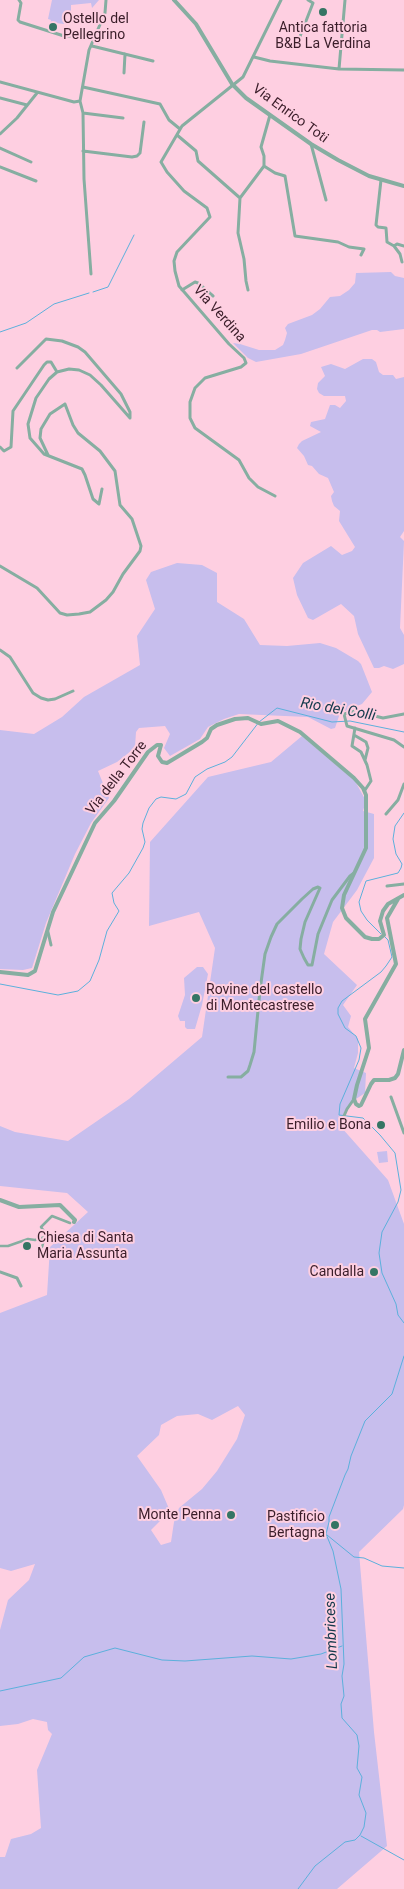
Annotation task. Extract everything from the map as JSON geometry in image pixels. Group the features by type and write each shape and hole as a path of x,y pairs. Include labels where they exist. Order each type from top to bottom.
{"street":[{"path":"19,0 21,3 18,20 20,22 64,36 90,36 95,39"},
{"path":"91,274 83,113 80,100 89,50 105,13 106,0"},
{"name":"Via Enrico Toti","path":"174,0 196,24 234,86 246,98 311,144 369,176 404,186"},
{"name":"Via Verdina","path":"275,496 248,478 239,460 195,428 190,418 190,402 195,388 205,378 241,367 246,363 244,358 229,344 182,290 175,271 174,260 178,252 210,216 208,208 184,191 162,164 164,156 180,129 243,77 281,0"},
{"path":"299,39 314,3 308,0"},
{"path":"339,68 345,0"},
{"path":"92,46 153,61"},
{"path":"124,74 125,54"},
{"path":"254,57 278,62 339,68 404,70"},
{"path":"0,82 74,102 80,100"},
{"path":"83,87 160,104 169,120 180,129"},
{"path":"0,134 17,118 37,93"},
{"path":"0,98 27,105"},
{"path":"83,113 123,118"},
{"path":"248,290 238,233 240,198 264,166 261,146 270,115"},
{"path":"84,151 137,156 140,153 144,122"},
{"path":"177,135 196,151 198,161 201,164 240,198"},
{"path":"311,144 326,200"},
{"path":"0,148 31,162"},
{"path":"264,166 275,173 285,176 295,236 338,242 350,247 364,249 361,255"},
{"path":"0,167 36,181"},
{"path":"381,180 376,225 386,228 387,242 394,246 400,254 402,262"},
{"path":"394,246 397,244 404,246"},
{"path":"182,290 194,282 198,283 213,296"},
{"path":"17,368 46,339 70,344 85,352 110,380 127,404 130,418 90,375 79,370 69,369 57,372 49,379 36,398 28,424 30,438 44,454 82,469 93,499 99,504 102,489"},
{"path":"0,447 4,451 11,447 13,411 47,362 51,362 57,372"},
{"path":"0,566 38,588 60,613 79,614 90,612 106,600 140,551 142,546 132,519 120,505 115,471 100,451 78,433 65,404 50,414 41,428 40,438 48,456"},
{"path":"0,650 10,657 33,693 41,698 55,699 73,691"},
{"path":"404,714 383,718 355,711 344,714 345,723 350,728 394,740 404,747"},
{"name":"Via della Torre","path":"0,972 28,974 34,972 53,912 95,823 114,801 148,752 157,745 161,745 158,756 162,762 167,763 208,738 211,729 234,719 248,718 261,724 278,721 300,732 354,778 365,790"},
{"path":"355,728 352,746 358,748 365,760 371,781 365,790 367,804 366,848 344,895 342,908 346,918 365,937 379,939 384,935 380,921 382,911 388,904 404,895"},
{"path":"354,735 366,742 368,748 365,760"},
{"path":"386,814 398,800 404,784"},
{"path":"228,1077 241,1077 248,1071 250,1065 254,1052 265,954 277,924 313,889 318,886 320,888 305,922 301,939 300,949 308,965 312,965 318,934 332,900 354,873"},
{"path":"387,886 404,884"},
{"path":"340,1125 354,1099 369,1048 366,1018 396,964 387,918 398,899"},
{"path":"48,932 51,945"},
{"path":"354,1099 359,1106 374,1080 395,1078 398,1074 404,1050"},
{"path":"391,1098 404,1133"},
{"path":"0,1200 19,1207 60,1205 75,1220 72,1222 52,1216 41,1227 46,1234 42,1247"},
{"path":"0,1246 8,1246 28,1239 35,1240 45,1237"},
{"path":"0,1272 17,1278 21,1286"}],"shaded area":[{"path":"52,0 99,0 92,8 91,3 71,5 71,12 66,11 64,24 56,24 50,23 51,20 48,19"},
{"path":"391,272 395,276 404,278 404,329 380,332 372,330 301,354 256,362 248,358 233,343 259,350 275,350 283,345 287,333 285,328 288,324 312,315 330,297 340,296 349,290 355,283 356,273"},
{"path":"363,359 372,359 376,362 379,372 383,375 393,375 396,379 404,377 404,531 400,537 404,541 400,628 404,635 404,664 393,669 384,666 374,668 358,634 354,616 341,604 313,620 308,618 297,595 293,578 303,563 331,546 342,555 352,551 355,547 339,521 340,511 334,506 332,501 331,496 334,492 328,478 319,474 312,466 308,465 304,456 297,448 302,441 321,432 310,426 311,422 325,419 330,405 340,408 346,401 345,396 324,396 319,393 317,389 318,383 325,376 321,367 331,364 345,369"},
{"path":"177,563 202,565 217,573 217,602 244,619 260,645 287,646 320,643 336,648 361,664 372,692 362,704 340,713 335,728 331,729 308,717 239,714 208,727 200,739 170,756 164,748 170,734 165,726 139,728 136,732 135,747 117,762 98,771 109,798 91,823 75,854 46,923 32,968 23,970 0,969 0,730 34,734 62,717 84,697 140,665 137,636 155,609 146,580 151,572"},
{"path":"302,736 355,781 366,801 363,811 374,814 374,858 357,890 333,922 324,954 357,985 343,1005 351,1016 348,1027 358,1039 358,1053 354,1068 366,1073 365,1093 350,1103 341,1127 388,1180 404,1224 404,1505 403,1509 359,1552 374,1732 387,1846 337,1889 0,1889 0,1857 5,1857 11,1839 31,1834 41,1828 37,1770 52,1734 48,1730 47,1722 33,1719 18,1724 0,1726 0,1630 8,1600 29,1580 35,1564 11,1571 0,1568 0,1313 47,1295 50,1247 88,1212 67,1193 0,1186 0,1126 15,1132 68,1141 129,1099 202,1037 215,948 199,912 149,926 150,842 208,777 271,762","holes":["238,1406 245,1415 237,1439 217,1471 202,1489 179,1508 174,1522 171,1542 161,1545 151,1530 170,1511 161,1490 137,1456 159,1435 161,1425 177,1416 198,1414 212,1420"]},
{"path":"197,967 203,967 208,974 195,1029 187,1029 185,1021 180,1021 178,1016 185,995 184,978"},
{"path":"387,1151 388,1162 379,1163 377,1152"}],"waterway":[{"path":"93,292 108,287 134,235"},
{"path":"0,332 26,323 54,304 89,293"},
{"name":"Rio dei Colli","path":"0,984 58,995 78,991 90,981 99,960 107,931 119,911 114,903 112,893 129,873 143,848 145,842 142,829 149,808 156,799 161,797 176,799 186,794 195,777 232,757 259,722 277,708 332,722 350,721 404,732"},
{"name":"Lombricese","path":"381,934 367,920 361,911 359,902 366,881 398,873 401,868 402,864 396,854 393,839 395,826 404,813"},
{"name":"Lombricese","path":"384,936 388,940 392,957 381,972 342,1001 338,1008 338,1014 345,1028 356,1036 361,1048 359,1060 340,1104 339,1115 363,1118 395,1153 401,1190 398,1202 382,1232 379,1253 382,1273 396,1304 398,1315 404,1323"},
{"name":"Lombricese","path":"298,1889 315,1866 345,1842 355,1840 364,1827 366,1813 359,1795 362,1777 357,1768 359,1746 357,1735 342,1718 341,1704 344,1696 342,1676 344,1664 341,1589 333,1551 326,1534 329,1517 365,1421 392,1394 404,1356"},
{"path":"327,1535 354,1557 364,1558 382,1566 404,1568"},
{"path":"0,1691 61,1678 84,1657 115,1648 162,1660 185,1661 252,1656 291,1659 321,1654 342,1646"},
{"path":"361,1836 404,1860"}],"place":[{"name":"Antica fattoria B&B La Verdina","path":"323,12"},
{"name":"Ostello del Pellegrino","path":"53,27"},
{"name":"Rovine del castello di Montecastrese","path":"196,998"},
{"name":"Emilio e Bona","path":"381,1125"},
{"name":"Chiesa di Santa Maria Assunta","path":"27,1246"},
{"name":"Candalla","path":"374,1272"},
{"name":"Monte Penna","path":"231,1515"},
{"name":"Pastificio Bertagna","path":"335,1525"}]}
